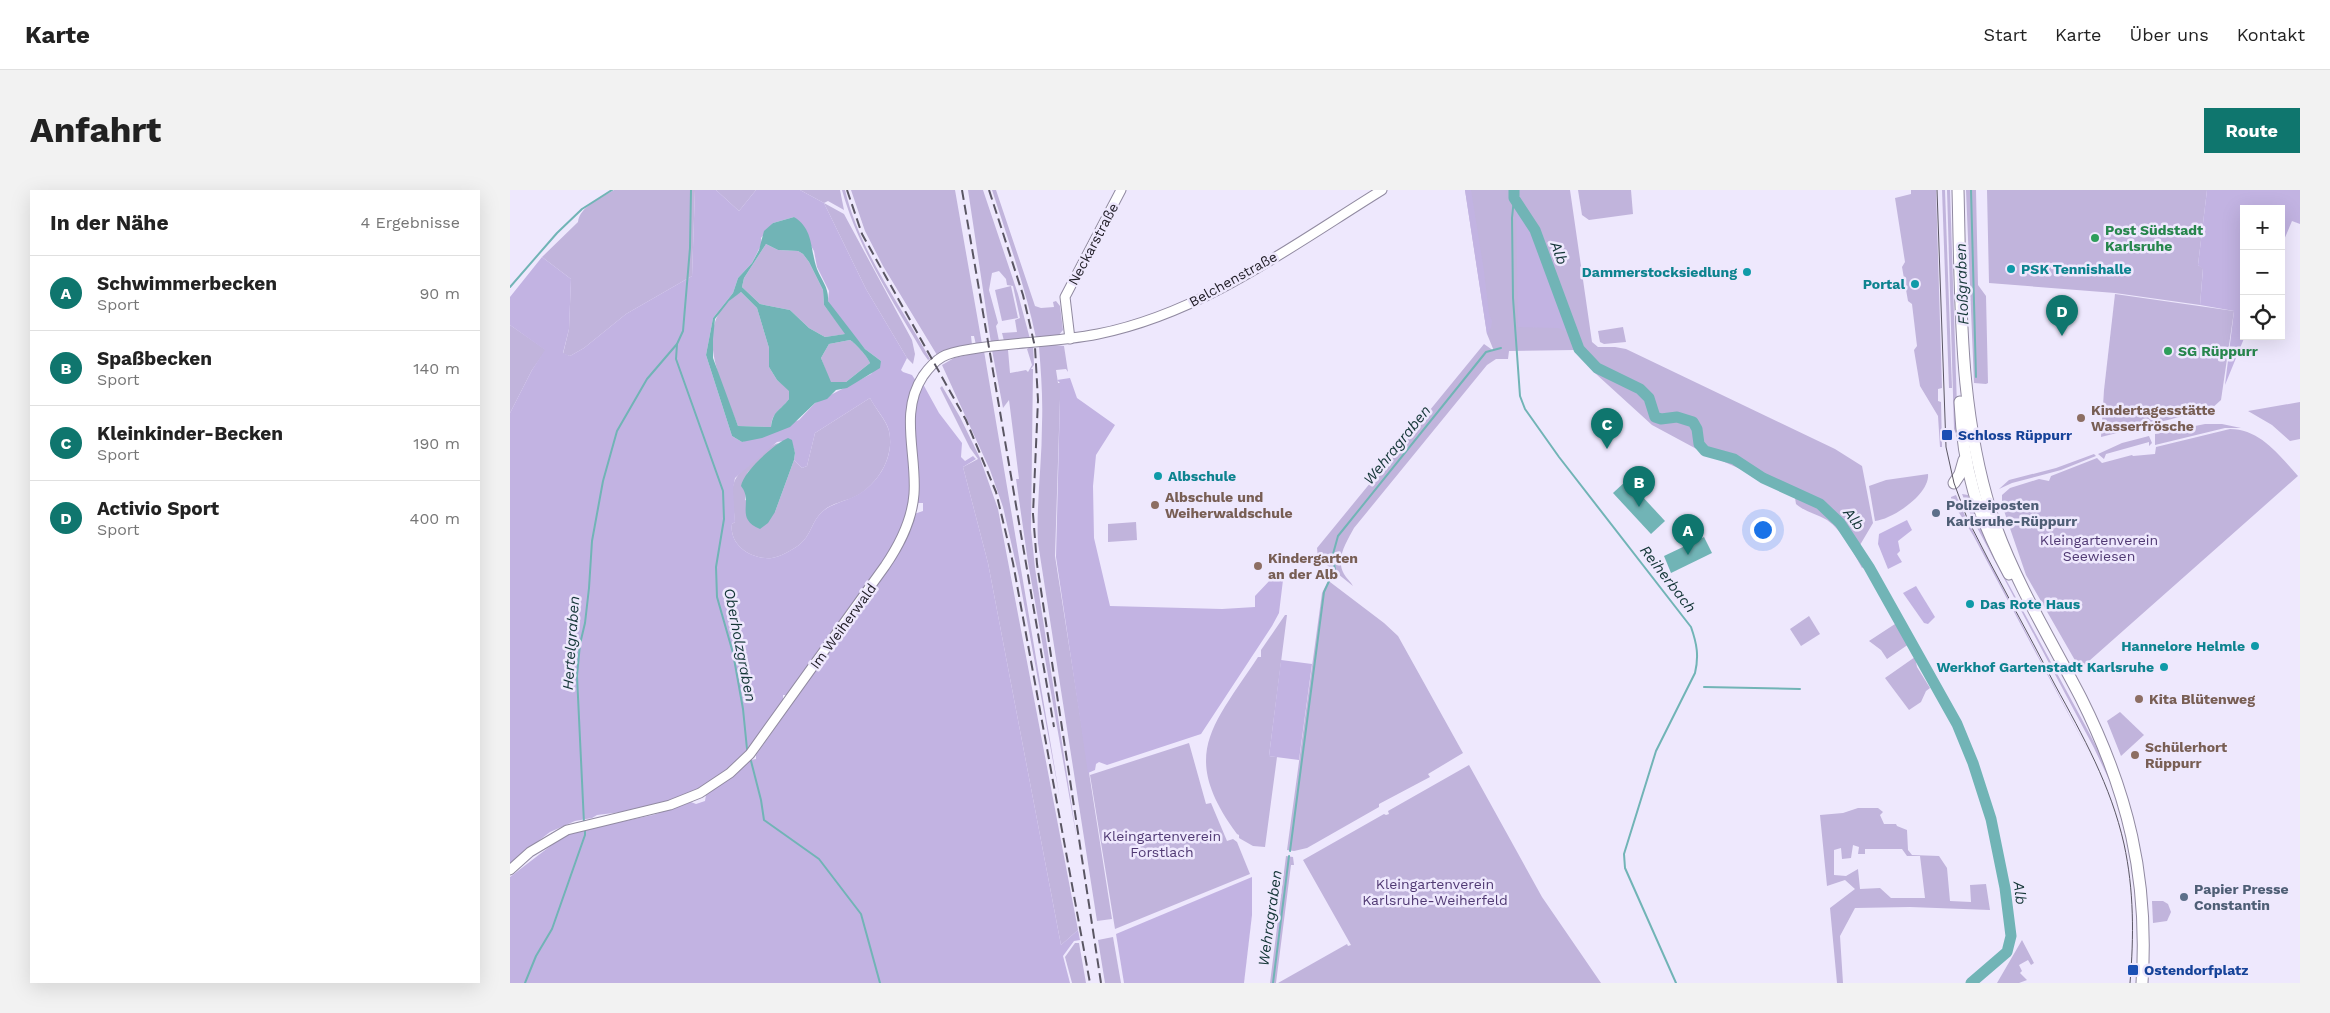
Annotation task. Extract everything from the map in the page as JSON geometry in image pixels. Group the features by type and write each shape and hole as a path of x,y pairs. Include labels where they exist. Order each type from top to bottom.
{"main road":[{"path":"1952,190 1959,386 1966,456 2019,582 2082,700 2121,793 2137,858 2144,931 2142,983"},
{"path":"1958,190 1964,370 1976,478"},
{"path":"1954,483 1960,474 1966,456"}],"street":[{"name":"Neckarstraße","path":"1070,339 1065,299 1121,190"},
{"name":"Belchenstraße","path":"1070,339 1133,325 1200,299 1243,275 1382,190"},
{"name":"Im Weiherwald","path":"510,870 552,838 584,824 650,810 689,798 730,774 750,754 900,543 909,519 914,494 910,408 916,390 928,369 943,357 956,352 998,345 1070,339"}],"green space":[{"path":"614,190 695,190 692,276 626,314 584,348 570,356 563,354 569,329 571,279 542,257 578,222 587,207"},
{"path":"716,190 756,190 739,211"},
{"path":"800,190 840,190 844,210 828,201 824,203"},
{"path":"842,190 845,190 860,235 930,359 928,360 923,353 877,274 857,233"},
{"path":"851,190 955,190 982,344 976,345 974,336 971,336 972,345 937,355 883,266 865,231"},
{"path":"968,190 983,190 1018,294 1030,339 1004,341 1002,333 1017,332 1015,320 1020,318 1013,286 1007,285 1006,279 999,271 992,273 989,290 998,323 996,326 999,341 991,343"},
{"path":"992,190 996,190 1035,306 1041,308 1054,307 1053,302 1056,301 1060,306 1063,330 1058,336 1036,338 1022,283"},
{"path":"1465,190 1570,190 1592,342 1598,347 1626,349 1835,449 1862,466 1873,523 1860,545 1826,504 1777,480 1763,479 1704,453 1652,425 1596,374 1574,350 1509,351 1508,359 1496,359 1487,365 1354,528 1341,556 1344,574 1353,586 1318,558 1317,548 1484,344 1494,351 1487,334"},
{"path":"1578,190 1631,190 1633,214 1589,220 1582,215"},
{"path":"1911,190 1936,190 1942,388 1938,389 1938,401 1941,402 1942,447 1940,447 1938,416 1920,386 1914,350 1917,346 1912,304 1908,301 1902,267 1905,262 1895,198 1911,194"},
{"path":"1942,190 1945,190 1952,388 1949,388"},
{"path":"1947,190 1950,190 1958,438 1954,429"},
{"path":"1966,190 1976,190 1978,285 1986,296 1988,383 1986,384 1974,383"},
{"name":"Post Südstadt Karlsruhe","path":"1987,190 2207,190 2198,265 2203,268 2200,305 2115,293 1989,283"},
{"path":"824,203 844,214 912,340 915,354 913,364 907,358 866,289"},
{"path":"766,244 778,250 798,251 803,254 823,290 824,305 846,334 825,337 809,328 790,310 760,304 742,287 744,278"},
{"path":"1011,286 1018,318 1002,321 995,290"},
{"path":"741,292 757,308 769,348 769,367 777,380 789,390 789,399 775,414 771,427 738,426 718,373 713,337 716,320 725,305"},
{"name":"SG Rüppurr","path":"2115,294 2234,311 2221,400 2211,409 2101,437 2104,390"},
{"path":"510,325 546,350 532,370 510,413"},
{"path":"1623,327 1626,342 1604,344 1600,342 1598,331"},
{"path":"850,340 861,350 870,363 846,382 830,382 821,358 829,344"},
{"path":"1045,344 1064,346 1068,372 1066,369 1056,370 1058,383 1060,383 1060,399 1055,556 1112,919 1097,921 1038,543 1042,414 1039,347"},
{"path":"1033,345 1034,365 1031,369 1033,369 1031,530 1035,568 1077,840 1028,562 1016,479 1019,479 1009,400 1003,408 992,350 1008,350 1010,373 1026,370 1028,372 1032,365 1027,349"},
{"path":"984,351 1060,799 1019,577 1003,507 990,470 942,365 954,358"},
{"path":"942,386 980,458 998,509 1078,930 1061,945 988,563 963,467 978,459 970,448 940,388"},
{"path":"870,398 888,427 890,441 887,460 877,478 870,486 854,497 830,506 823,511 803,541 786,553 772,558 764,558 749,554 743,550 738,545 732,532 732,524 735,522 734,483 742,471 767,449 779,443 748,472 742,486 746,492 745,500 775,512 794,460 802,468 807,466 815,433"},
{"path":"2300,402 2300,439 2290,441 2272,425 2248,411"},
{"path":"2205,424 2222,424 2241,428 2225,428 2155,445 2155,434"},
{"name":"Kleingartenverein Seewiesen","path":"2230,429 2251,433 2260,438 2298,476 2080,669 2026,575 2002,505 2002,495 2010,488 2039,479 2049,481 2051,476 2097,458 2102,463 2132,455 2155,454 2156,447"},
{"path":"2149,436 2152,443 2149,446 2149,442 2106,454 2104,459 2098,454 2122,443"},
{"path":"2094,454 2096,456 2061,470 2012,483 1999,489 2009,480 2056,468"},
{"path":"1928,474 1927,482 1917,497 1900,511 1875,521 1869,486 1886,480"},
{"path":"1962,494 1968,495 1989,548 2099,752 2114,790 2094,748 1972,518"},
{"path":"1956,495 1966,518 2093,760 1973,535 1951,500 1951,497"},
{"path":"1795,498 1806,499 1827,513 1845,534 1865,566 1862,568 1847,542 1833,525 1827,520 1800,507 1796,504"},
{"path":"1136,522 1137,540 1108,542 1108,524"},
{"path":"1329,579 1330,582 1398,636 1463,753 1428,774 1430,777 1379,804 1379,807 1307,848 1294,851 1287,850 1322,593"},
{"name":"Kleingartenverein Forstlach","path":"1285,615 1287,615 1269,756 1277,757 1265,847 1253,846 1239,838 1239,835 1219,807 1209,783 1206,762 1209,742 1216,723 1258,657 1261,657 1261,650"},
{"path":"1809,616 1820,634 1801,646 1790,629"},
{"path":"1895,624 1909,644 1887,659 1881,650 1869,641"},
{"path":"1915,657 1917,667 1930,688 1926,691 1921,702 1909,710 1885,678"},
{"name":"Kita Blütenweg","path":"2120,712 2144,735 2121,756 2107,721"},
{"name":"Kleingartenverein Forstlach","path":"1189,743 1206,804 1211,803 1227,841 1233,839 1237,842 1250,874 1115,929 1090,775"},
{"name":"Kleingartenverein Karlsruhe-Weiherfeld","path":"1469,765 1542,897 1601,983 1278,983 1347,944 1348,946 1351,945 1303,860 1384,814 1389,814 1388,811"},
{"path":"1858,808 1878,808 1883,812 1880,815 1884,824 1896,824 1907,830 1908,850 1912,855 1939,856 1947,868 1950,901 1971,902 1970,885 1986,884 1990,910 1910,907 1855,908 1840,936 1843,983 1837,983 1830,908 1855,889 1845,880 1827,886 1820,815 1843,813","holes":["1853,845 1859,847 1858,854 1865,854 1865,849 1902,849 1907,856 1920,856 1925,898 1891,898 1880,888 1860,889 1858,869 1846,876 1834,875 1834,850 1841,848 1842,859 1851,858"]},
{"path":"1286,856 1293,857 1294,865 1291,865 1276,983 1270,983"},
{"path":"2152,901 2163,901 2168,904 2171,912 2167,921 2153,923"},
{"path":"1113,937 1121,983 1105,983 1098,940"},
{"path":"2022,940 2034,963 2031,965 2028,960 2019,965 2022,971 2020,973 2027,980 2019,983 1997,983"},
{"path":"1075,943 1079,943 1086,983 1072,983 1065,957"}],"shaded area":[{"path":"695,190 716,190 739,211 756,190 800,190 824,203 866,289 907,358 901,370 912,375 916,381 911,494 904,523 892,550 788,695 783,695 783,702 750,749 728,770 695,792 668,803 630,811 597,815 592,818 575,821 550,832 510,863 510,413 532,370 545,350 510,325 510,297 542,257 571,279 569,329 563,353 570,356 584,348 626,314 692,276","holes":["794,217 814,251 817,267 829,291 828,301 833,310 865,349 881,361 871,374 815,403 799,420 742,442 732,436 706,355 713,318 733,293 738,278 752,263 762,243 761,238 773,223","870,398 888,427 890,441 887,461 877,478 862,492 823,511 803,541 786,553 772,558 764,558 749,554 743,550 738,545 732,532 732,524 735,522 733,489 735,478 777,442 791,440 795,453 794,460 802,468 807,466 815,433"]},
{"path":"1465,190 1471,190 1489,314 1492,321 1491,328 1487,334"},
{"path":"2207,190 2300,190 2300,224 2292,221 2285,238 2285,205 2240,205 2240,340 2243,340 2225,385 2234,311 2200,305 2203,269 2198,265"},
{"path":"1516,206 1533,232 1561,312 1571,333 1558,328 1518,327"},
{"path":"794,217 805,228 817,269 826,288 828,301 865,349 881,361 880,368 847,388 836,390 827,399 815,403 790,427 762,438 742,442 732,436 706,355 713,318 733,293 738,278 752,263 759,250 764,231 773,223","holes":["766,244 778,250 798,251 803,254 823,290 824,305 845,334 825,337 809,328 790,310 760,304 742,287 744,278","741,292 757,308 769,348 769,367 777,380 789,391 789,399 775,414 771,427 738,426 713,358 715,319 729,301","850,340 861,350 870,363 846,382 831,382 821,358 829,344"]},
{"path":"1070,378 1077,398 1115,425 1096,455 1093,486 1094,538 1110,606 1222,609 1255,607 1255,596 1272,578 1283,580 1279,613 1201,734 1107,765 1099,762 1096,764 1095,770 1088,773 1056,557 1060,399 1060,383 1057,380"},
{"path":"923,384 939,413 962,443 961,457 965,461 973,456 976,459 963,467 988,563 1061,945 1078,930 1080,940 1074,941 1063,956 1070,983 510,983 510,877 553,844 573,832 653,815 691,802 696,804 705,801 706,795 751,760 756,759 756,755 890,565 914,514 923,511 923,503 917,503 918,488 913,428 917,398"},
{"path":"788,438 792,440 795,453 794,460 775,512 768,523 760,529 752,525 748,520 746,515 746,498 741,486 747,473 753,466 775,446"},
{"path":"1627,480 1665,521 1651,534 1613,493"},
{"path":"1907,520 1912,530 1898,541 1900,551 1897,554 1902,562 1888,569 1878,544 1879,534"},
{"path":"1704,537 1712,553 1671,573 1664,556"},
{"path":"1916,586 1935,617 1928,624 1924,623 1903,593"},
{"path":"1281,660 1312,664 1299,760 1269,756"},
{"path":"1252,877 1252,915 1244,983 1124,983 1116,934"}],"waterway":[{"path":"510,287 557,233 582,209 612,190"},
{"name":"Hertelgraben","path":"584,823 577,676 589,588 592,541 603,481 617,431 647,379 677,344 683,331 690,248 691,190"},
{"name":"Alb","path":"1514,190 1514,198 1535,230 1579,349 1597,368 1640,389 1649,398 1655,417 1661,419 1677,417 1693,422 1697,429 1699,444 1705,451 1734,459 1763,478 1820,504 1840,523 1869,567 1957,724 1973,763 1991,819 2005,888 2011,936 2007,952 1971,983"},
{"name":"Floßgraben","path":"1971,190 1976,377"},
{"name":"Reiherbach","path":"1514,198 1512,218 1513,298 1520,396 1525,409 1559,457 1691,627 1696,645 1697,661 1695,673 1656,751 1624,854 1625,868 1676,983"},
{"name":"Oberholzgraben","path":"677,344 676,359 723,491 724,519 716,567 717,597 733,653 743,709 747,749"},
{"name":"Wehragraben","path":"1335,571 1333,554 1338,536 1486,352 1501,348"},
{"path":"1290,851 1324,592 1330,579"},
{"name":"Alb","path":"1921,661 1926,663 1937,683 1936,688"},
{"path":"1704,687 1800,689"},
{"name":"Oberholzgraben","path":"751,761 764,820 819,859 861,914 880,983"},
{"name":"Hertelgraben","path":"525,983 536,956 552,929 585,835 585,828"},
{"name":"Wehragraben","path":"1273,983 1289,856"}],"tram line":[{"path":"1937,190 1946,447 1954,483 1967,518 2086,742 2112,802 2124,844 2130,879 2132,930 2130,983"}],"railway":[{"path":"847,190 862,234 966,420 996,492 1013,563 1090,983"},
{"path":"962,190 1054,727"},
{"path":"989,190 1023,295 1035,347 1038,400 1033,514 1037,564 1101,983"}],"place":[{"name":"Post Südstadt Karlsruhe","path":"2095,238"},
{"name":"PSK Tennishalle","path":"2011,269"},
{"name":"Dammerstocksiedlung","path":"1747,272"},
{"name":"Portal","path":"1915,284"},
{"name":"Activio Sport","path":"2062,336"},
{"name":"SG Rüppurr","path":"2168,351"},
{"name":"Kindertagesstätte Wasserfrösche","path":"2081,418"},
{"name":"Schloss Rüppurr","path":"1947,435"},
{"name":"Kleinkinder-Becken","path":"1607,449"},
{"name":"Albschule","path":"1158,476"},
{"name":"Albschule und Weiherwaldschule","path":"1155,505"},
{"name":"Spaßbecken","path":"1639,507"},
{"name":"Polizeiposten Karlsruhe-Rüppurr","path":"1936,513"},
{"name":"Schwimmerbecken","path":"1688,555"},
{"name":"Kindergarten an der Alb","path":"1258,566"},
{"name":"Das Rote Haus","path":"1970,604"},
{"name":"Hannelore Helmle","path":"2255,646"},
{"name":"Werkhof Gartenstadt Karlsruhe","path":"2164,667"},
{"name":"Kita Blütenweg","path":"2139,699"},
{"name":"Schülerhort Rüppurr","path":"2135,755"},
{"name":"Papier Presse Constantin","path":"2184,897"},
{"name":"Ostendorfplatz","path":"2133,970"}]}
